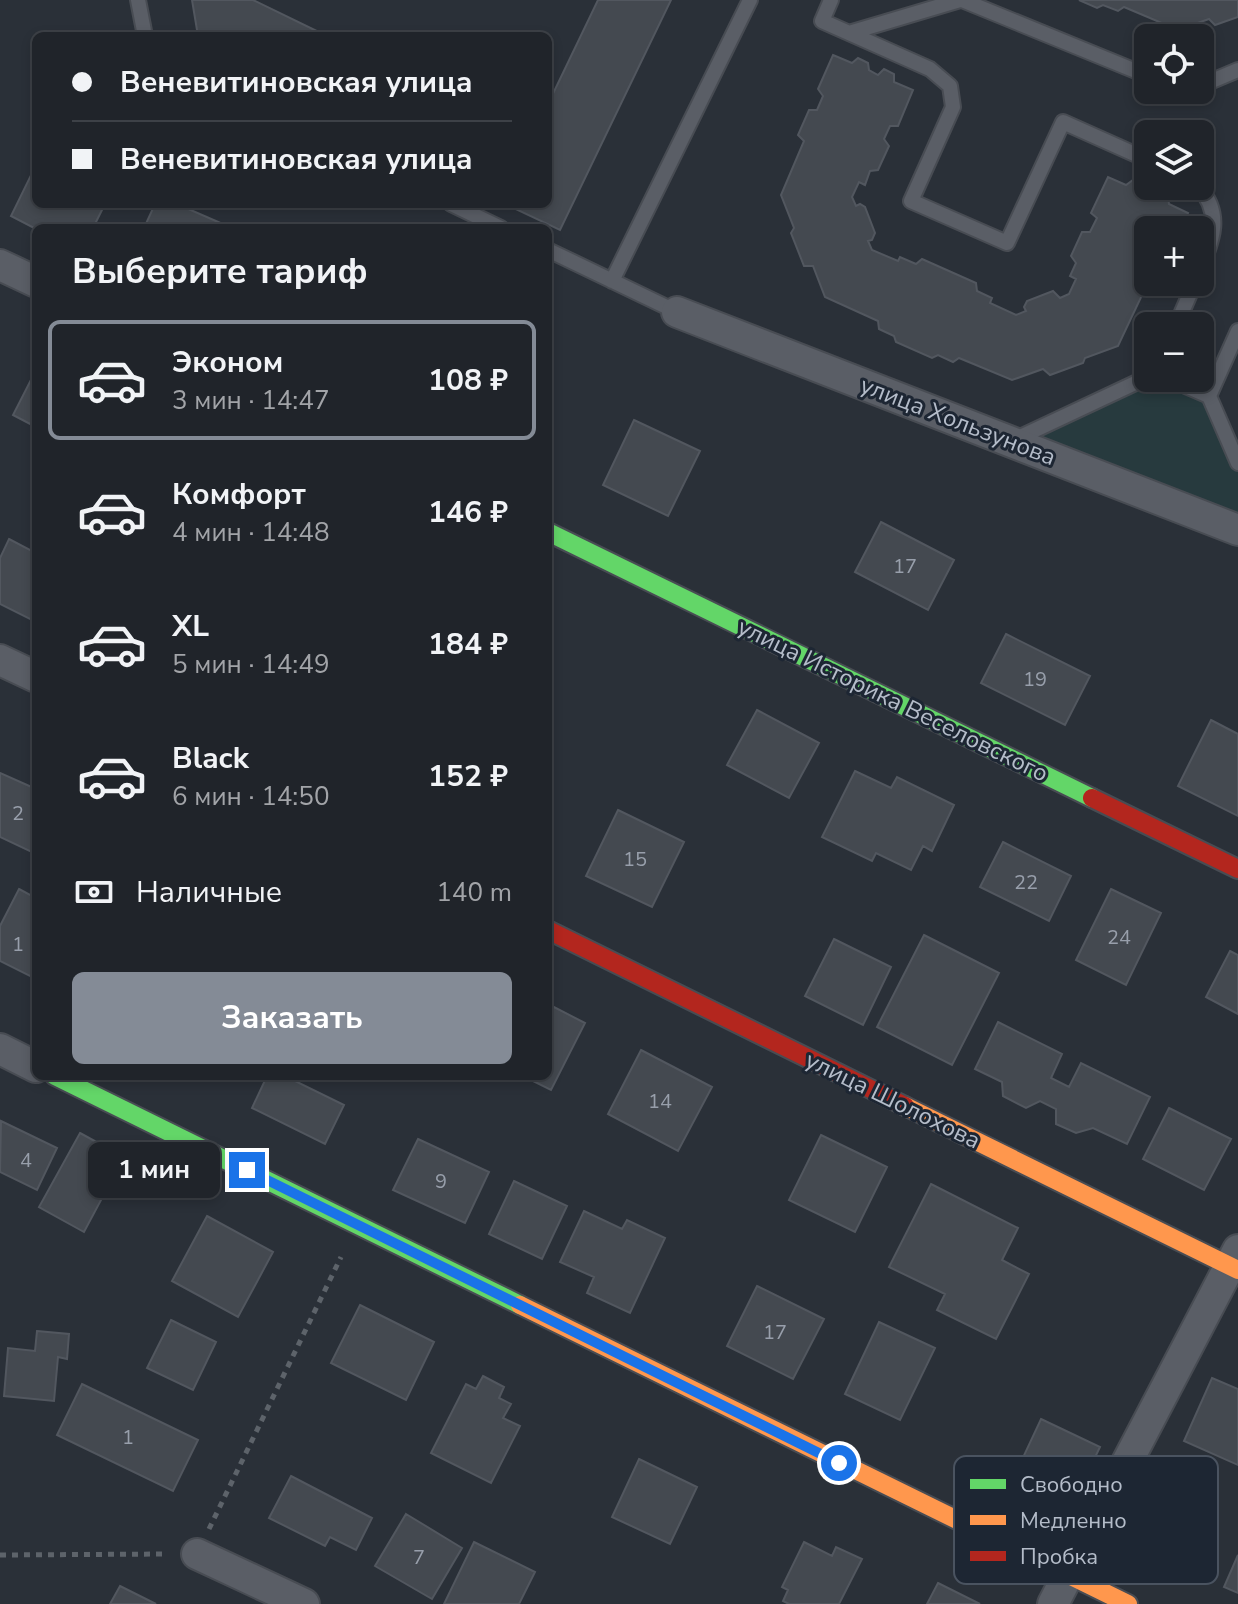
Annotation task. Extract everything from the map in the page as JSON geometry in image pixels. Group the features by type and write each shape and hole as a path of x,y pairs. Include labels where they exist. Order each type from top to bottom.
{"street":[{"path":"0,265 32,280"},
{"name":"улица Хользунова","path":"677,312 1238,530"},
{"name":"улица Историка Веселовского","path":"552,534 1238,869"},
{"path":"0,660 32,675"},
{"name":"улица Шолохова","path":"552,932 1235,1262"},
{"path":"0,1049 32,1065"},
{"path":"63,1080 954,1520"},
{"path":"1130,1456 1235,1262"},
{"path":"197,1554 304,1604"},
{"path":"1053,1604 1062,1584"},
{"path":"1085,1584 1128,1604"}],"lane":[{"path":"138,0 144,32"},
{"path":"612,281 750,0"},
{"path":"831,0 822,21 930,69 950,86 953,107 911,201 1007,243 1063,122 1134,154"},
{"path":"849,33 961,0 1134,70"},
{"path":"1214,80 1238,70"},
{"path":"1208,200 1215,216 1214,225"},
{"path":"459,208 493,224"},
{"path":"552,252 677,312"},
{"path":"1209,396 1238,331"},
{"path":"1010,441 1134,383"},
{"path":"1200,392 1209,396 1238,463"}],"path":[{"path":"0,1555 197,1554 356,1224"}],"green space":[{"path":"1134,384 1134,392 1200,392 1209,396 1238,463 1238,530 1010,441"}],"building":[{"path":"192,0 253,0 319,32 197,32"},
{"path":"598,0 671,0 560,230 513,208 552,208 552,96"},
{"path":"1079,0 1238,0 1238,17 1215,25 1209,19 1195,24 1164,24 1124,7 1118,11 1103,5 1097,8"},
{"path":"833,55 852,63 858,58 868,63 869,70 878,75 884,69 894,74 894,82 913,90 898,126 890,126 884,139 889,146 878,170 870,171 865,185 859,182 852,197 856,206 860,204 865,207 875,233 868,241 872,250 898,261 900,257 916,264 922,259 976,283 977,291 992,298 990,303 1016,315 1026,311 1027,301 1053,291 1060,298 1069,294 1076,279 1070,276 1076,263 1071,256 1082,232 1090,232 1097,218 1091,213 1108,177 1126,185 1134,180 1134,200 1168,200 1169,204 1188,213 1187,216 1134,216 1134,296 1142,296 1118,346 1050,375 1043,369 1012,380 959,358 953,362 938,355 932,358 896,342 894,336 879,329 878,321 825,297 813,266 804,266 781,195 804,141 798,135 809,110 817,110 823,96 818,89"},
{"path":"32,173 32,208 103,208 95,224 32,224 32,227 11,216"},
{"path":"153,208 186,208 223,224 146,224"},
{"path":"32,378 32,425 13,415"},
{"path":"634,420 700,451 668,516 603,485"},
{"path":"881,522 954,560 928,610 855,572"},
{"path":"9,539 32,551 32,620 0,604 0,558"},
{"path":"1006,634 1090,676 1065,725 981,683"},
{"path":"757,710 819,743 789,798 727,765"},
{"path":"1211,720 1238,734 1238,816 1178,786"},
{"path":"855,771 891,788 897,777 954,805 932,851 923,846 911,870 876,853 872,861 822,837"},
{"path":"0,773 32,787 32,852 0,837"},
{"path":"618,810 684,842 652,907 586,876"},
{"path":"1003,842 1071,876 1049,921 980,887"},
{"path":"19,889 32,896 32,977 0,961 0,926"},
{"path":"1111,889 1161,913 1126,985 1076,960"},
{"path":"924,935 999,973 952,1065 877,1027"},
{"path":"834,939 891,967 863,1025 805,996"},
{"path":"1230,951 1238,955 1238,1014 1206,997"},
{"path":"552,1006 585,1023 551,1090 531,1080 552,1080"},
{"path":"998,1022 1062,1054 1051,1078 1069,1087 1081,1063 1150,1097 1127,1144 1093,1128 1076,1133 1056,1124 1056,1109 1040,1101 1026,1108 1003,1096 1002,1082 975,1069"},
{"path":"641,1050 712,1087 678,1151 608,1114"},
{"path":"265,1080 293,1080 344,1105 325,1144 252,1108"},
{"path":"1169,1108 1231,1139 1204,1190 1143,1159"},
{"path":"1,1121 57,1148 37,1190 0,1172"},
{"path":"80,1133 124,1157 84,1232 39,1207"},
{"path":"821,1135 887,1167 855,1232 789,1200"},
{"path":"418,1139 489,1172 465,1223 393,1190"},
{"path":"514,1181 567,1206 542,1259 489,1234"},
{"path":"931,1184 1018,1228 1002,1260 1029,1274 996,1339 937,1310 945,1294 889,1267"},
{"path":"584,1211 622,1229 627,1220 665,1238 630,1313 587,1293 594,1277 560,1262"},
{"path":"207,1216 273,1252 238,1317 172,1281"},
{"path":"757,1286 824,1319 793,1379 727,1346"},
{"path":"360,1305 434,1342 406,1400 331,1363"},
{"path":"171,1320 216,1342 193,1390 147,1368"},
{"path":"879,1322 935,1348 900,1420 845,1394"},
{"path":"37,1331 69,1334 67,1359 58,1357 54,1401 4,1396 8,1348 35,1351"},
{"path":"483,1376 504,1387 499,1398 511,1404 503,1418 520,1426 491,1483 431,1453 466,1384 476,1389"},
{"path":"1212,1378 1238,1389 1238,1465 1184,1441"},
{"path":"82,1384 198,1440 173,1491 57,1435"},
{"path":"1041,1419 1100,1447 1096,1456 1024,1456"},
{"path":"639,1459 697,1487 670,1544 612,1517"},
{"path":"291,1476 372,1518 356,1550 330,1537 325,1546 269,1518"},
{"path":"406,1514 462,1548 432,1599 375,1566"},
{"path":"474,1542 535,1572 519,1604 444,1604"},
{"path":"804,1542 832,1556 836,1547 862,1559 839,1604 789,1604 783,1601 788,1590 782,1587"},
{"path":"1238,1555 1238,1593 1224,1587"},
{"path":"938,1583 980,1604 927,1604"},
{"path":"120,1586 156,1604 110,1604"}],"traffic: fast":[{"path":"552,534 1092,798"},
{"path":"63,1080 520,1305"}],"traffic: slow":[{"path":"905,1106 1238,1270"},
{"path":"520,1305 954,1518"},
{"path":"1087,1584 1128,1604"}],"traffic: jam":[{"path":"1092,798 1238,869"},
{"path":"552,932 905,1106"}],"route":[{"path":"247,1170 839,1463"}]}
